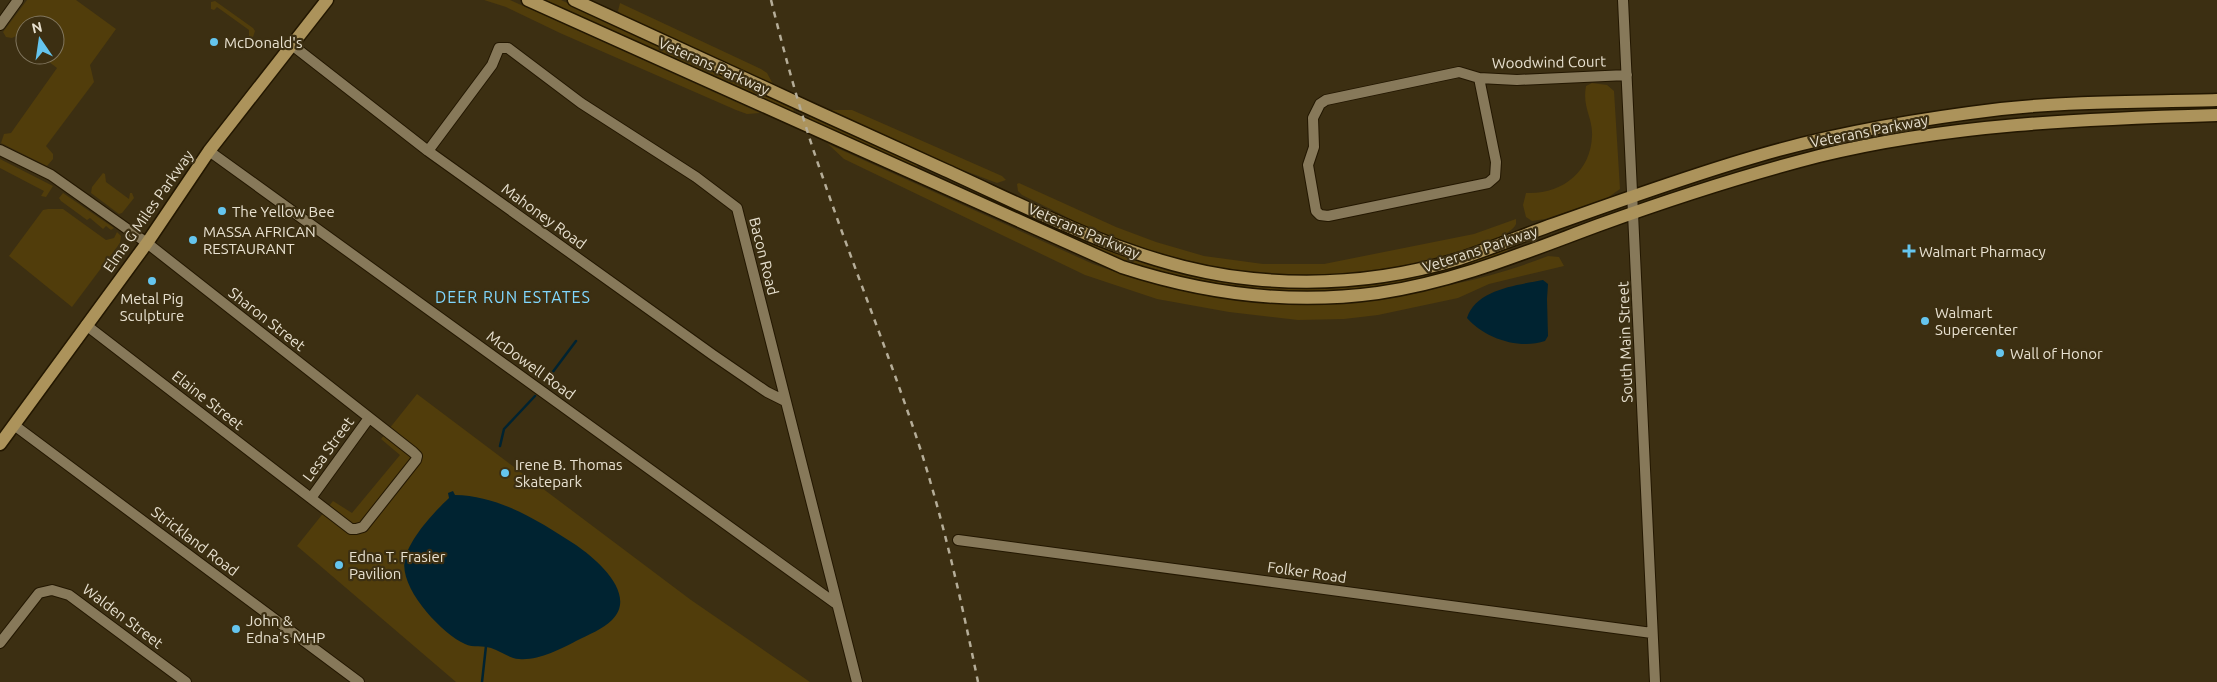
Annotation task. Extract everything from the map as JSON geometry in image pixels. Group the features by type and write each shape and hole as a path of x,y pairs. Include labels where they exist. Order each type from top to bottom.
{"main road":[{"name":"Elma G Miles Parkway","path":"0,444 147,243 209,150 327,0"},
{"name":"Veterans Parkway","path":"528,0 1077,248 1147,275 1198,288 1250,295 1302,298 1354,296 1398,290 1442,280 1479,269 1634,212 1776,168 1824,155 1935,134 2043,123 2217,115"},
{"name":"Veterans Parkway","path":"574,0 1128,252 1201,272 1251,279 1302,282 1353,280 1395,274 1460,258 1633,196 1755,156 1901,123 2001,109 2040,106 2217,100"}],"street":[{"path":"0,24 18,0"},
{"name":"South Main Street","path":"1623,0 1655,682"},
{"name":"Mahoney Road","path":"292,45 428,151 720,360 766,392 785,401"},
{"name":"Bacon Road","path":"428,151 492,66 500,48 508,48 581,103 696,177 737,208 857,682"},
{"name":"Woodwind Court","path":"1479,78 1496,162 1495,177 1488,183 1328,216 1320,215 1314,205 1308,165 1314,147 1313,118 1320,104 1326,100 1459,72 1479,78 1517,80 1627,75"},
{"name":"Sharon Street","path":"0,150 51,175 147,243 417,456 416,460 360,529 352,529 347,526 311,498"},
{"name":"McDowell Road","path":"209,150 836,603"},
{"name":"Elaine Street","path":"86,325 311,498"},
{"name":"Lesa Street","path":"311,498 369,418"},
{"name":"Strickland Road","path":"14,424 359,682"},
{"name":"Folker Road","path":"958,540 1652,633"},
{"name":"Walden Street","path":"0,643 39,593 52,590 69,595 186,682"}],"shaded area":[{"path":"27,0 76,0 116,29 90,65 94,82 46,146 53,154 53,159 47,166 1,143 4,134 11,133 57,68 53,65 65,65 65,15 16,15"},
{"path":"484,0 510,0 760,113 747,114 736,110 560,33 506,7"},
{"path":"537,0 561,0 793,108 794,112 793,113"},
{"path":"215,1 253,28 255,31 253,37 249,37 249,30 217,7 214,10 211,9 211,2"},
{"path":"620,3 761,69 767,73 774,86 620,14 618,11"},
{"path":"15,16 15,36 6,37 3,32"},
{"path":"1592,83 1607,85 1614,91 1620,189 1606,199 1545,219 1532,221 1526,217 1523,205 1526,193 1539,193 1562,185 1572,179 1586,160 1590,149 1592,129 1585,94 1586,86"},
{"path":"828,110 852,110 1002,176 1006,180 997,183 939,161"},
{"path":"811,116 918,164 917,167 893,159 810,121 809,118"},
{"path":"828,144 1093,264 1185,291 1228,299 1272,304 1360,301 1406,295 1466,281 1514,268 1548,256 1559,257 1564,266 1489,284 1458,298 1378,315 1344,319 1298,320 1229,312 1157,299 1085,275 844,159"},
{"path":"0,159 53,186 46,197 41,196 44,191 0,168"},
{"path":"103,173 105,174 106,182 129,199 130,193 132,193 134,198 122,213 119,214 91,193 92,187"},
{"path":"1019,183 1116,227 1156,242 1204,256 1263,264 1324,264 1474,234 1516,219 1516,224 1506,233 1488,242 1453,254 1413,264 1372,271 1330,275 1288,276 1246,273 1205,267 1164,257 1112,239 1022,195 1018,191 1017,184"},
{"path":"63,193 114,228 111,230 106,226 103,229 90,218 87,220 61,201 59,198"},
{"path":"63,209 106,240 114,238 117,232 121,236 120,243 72,307 9,256 43,210"},
{"path":"1081,241 1149,265 1189,276 1242,284 1295,287 1313,287 1507,247 1509,250 1465,267 1420,279 1374,288 1328,292 1281,292 1234,289 1188,281 1143,269 1079,244"},
{"path":"417,394 691,600 810,682 456,682 297,546 333,501 352,513 400,455 381,439"}],"water":[{"path":"1543,280 1548,284 1548,336 1545,341 1524,344 1513,343 1492,336 1474,325 1467,318 1472,308 1488,295 1510,287"},
{"path":"453,491 455,495 472,496 488,500 518,511 548,527 594,559 611,578 620,599 619,610 612,620 595,632 556,651 526,659 511,657 488,647 465,644 445,630 423,608 408,583 405,559 417,534 449,498 448,493"}],"waterway":[{"path":"546,381 576,341"},
{"path":"500,446 504,429 535,396"},
{"path":"482,682 486,646"}],"railway":[{"path":"771,0 782,45 815,156 897,382 930,480 966,624 978,682"}],"place":[{"name":"McDonald's","path":"214,42"},
{"name":"The Yellow Bee","path":"222,211"},
{"name":"MASSA AFRICAN RESTAURANT","path":"193,240"},
{"name":"Walmart Pharmacy","path":"1909,251"},
{"name":"Metal Pig Sculpture","path":"152,281"},
{"name":"Walmart Supercenter","path":"1925,321"},
{"name":"Wall of Honor","path":"2000,353"},
{"name":"Irene B. Thomas Skatepark","path":"505,473"},
{"name":"Edna T. Frasier Pavilion","path":"339,565"},
{"name":"John & Edna's MHP","path":"236,629"}],"district":[{"name":"DEER RUN ESTATES","path":"513,297"}]}
